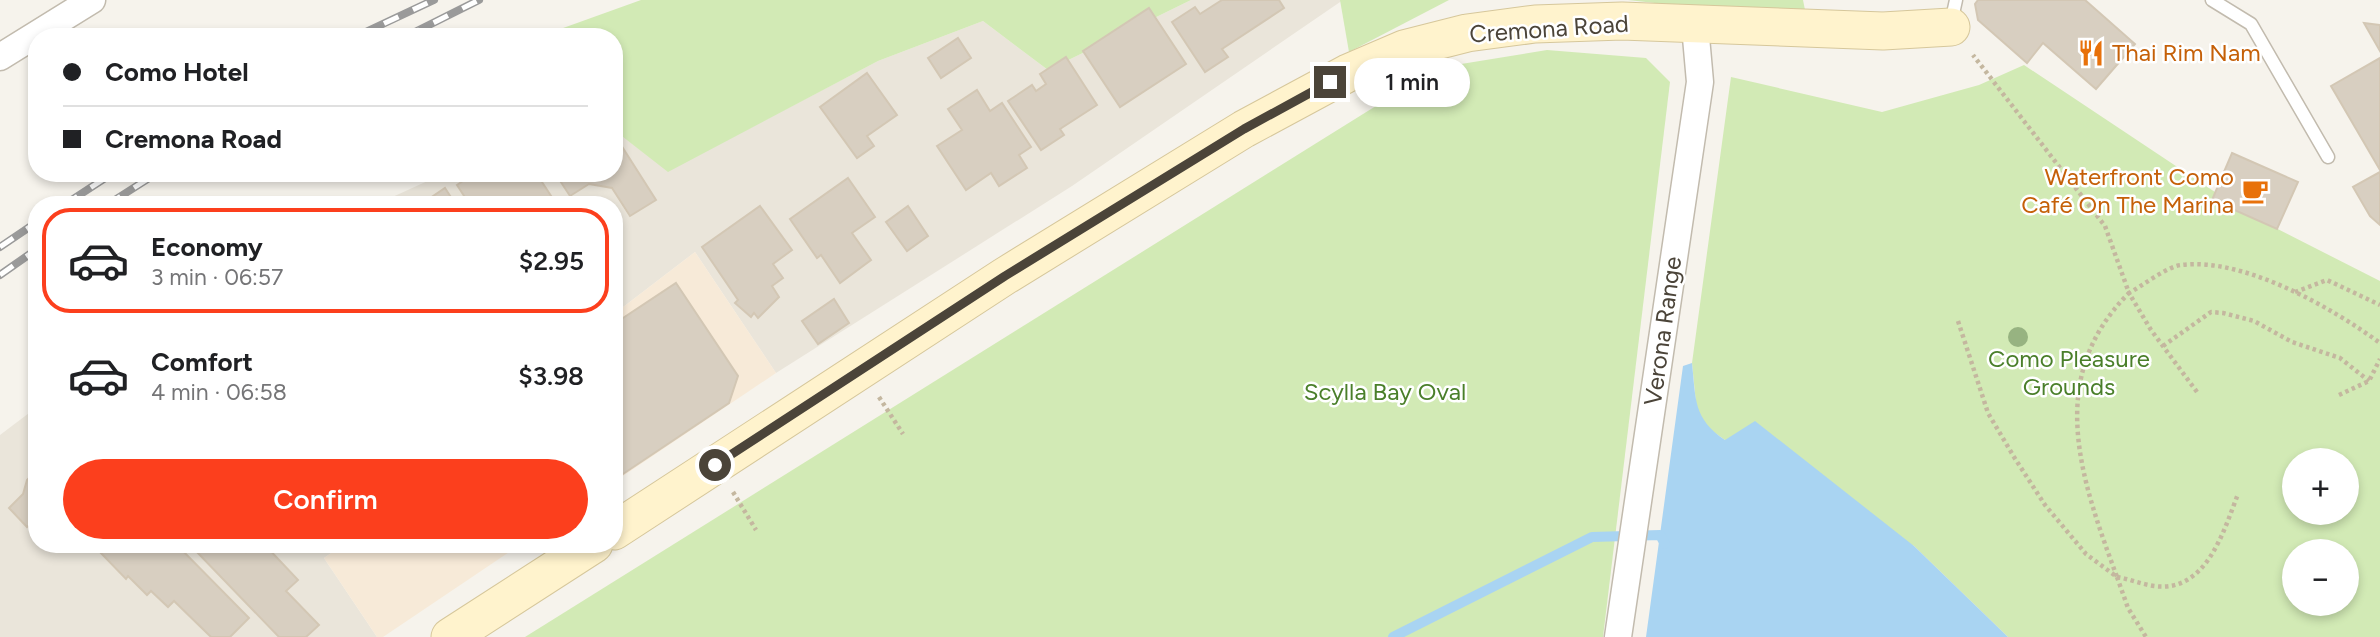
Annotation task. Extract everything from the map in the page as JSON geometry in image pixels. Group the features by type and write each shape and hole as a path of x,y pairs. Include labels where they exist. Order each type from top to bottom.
{"street":[{"path":"47,28 92,0"},
{"name":"Cremona Road","path":"623,525 1005,276 1244,129 1348,73 1404,49 1467,33 1535,24 1622,21 1695,26 1883,31 1953,13"},
{"name":"Verona Range","path":"1618,637 1700,82 1695,26"},
{"path":"0,57 28,40"},
{"path":"450,637 580,553"}],"lane":[{"path":"2212,0 2251,24 2328,156"}],"path":[{"path":"1953,13 2032,128 2105,226 2129,293 2197,392"},
{"path":"2146,637 2128,608 2097,523 2082,468 2075,418 2085,360 2110,312 2129,293 2179,265 2228,266 2295,292 2380,343"},
{"path":"2295,292 2327,280 2380,305"},
{"path":"2163,346 2211,312 2223,313 2254,321 2292,342 2340,358 2369,381"},
{"path":"1958,321 1988,413 2014,457 2045,505 2086,554 2116,576 2156,586 2183,583 2207,564 2238,494"},
{"path":"2339,395 2369,381 2380,359"},
{"path":"862,370 903,434"},
{"path":"715,465 756,530"}],"shaded area":[{"path":"1191,0 1343,0 1072,186 776,373 695,252 623,307 623,196 395,196 425,182 623,182 623,137 668,171 878,61 983,21 1048,70"},
{"path":"695,252 776,373 623,476 623,307"},
{"path":"28,414 28,553 331,553 324,558 377,637 0,637 0,435"},
{"path":"331,553 508,553 383,637 377,637 324,558"}],"green space":[{"path":"641,0 1191,0 1048,70 983,21 878,61 668,172 623,137 623,28 563,28"},
{"path":"1340,0 1449,0 1349,52"},
{"path":"1628,0 1803,0 1807,20"},
{"name":"Scylla Bay Oval","path":"1547,50 1646,58 1670,82 1603,637 525,637 1416,81 1455,65"},
{"name":"Como Pleasure Grounds","path":"2024,65 2248,214 2380,281 2380,637 2008,637 1914,546 1708,428 1697,413 1692,363 1731,77 1882,112 1979,85"}],"water":[{"path":"1692,363 1698,407 1707,424 1715,432 1725,440 1755,421 1914,546 2008,637 1646,637 1683,366"}],"building":[{"path":"1222,0 1279,0 1284,8 1222,49 1228,57 1205,72 1172,22 1195,7 1200,14"},
{"name":"Thai Rim Nam","path":"1978,0 2085,0 2135,44 2096,89 2043,43 2027,63 1978,20 1975,4"},
{"path":"1149,8 1186,64 1120,107 1083,51"},
{"path":"2364,23 2380,25 2380,51"},
{"path":"958,38 971,58 941,78 928,58"},
{"path":"1066,57 1097,105 1060,129 1064,135 1041,150 1008,101 1032,85 1036,91 1046,84 1040,74"},
{"path":"2380,58 2380,170 2331,86"},
{"path":"867,73 897,115 867,136 874,146 857,158 820,107"},
{"path":"977,90 990,111 1002,103 1031,147 1019,155 1027,168 999,186 991,173 966,190 937,146 962,130 948,109"},
{"path":"623,148 656,200 630,216 623,205 623,196 617,196 612,188 589,184 570,196 561,182 623,182"},
{"name":"Waterfront Como Café On The Marina","path":"2232,153 2298,182 2277,229 2212,200"},
{"path":"2380,172 2380,225 2370,216 2353,187"},
{"path":"848,178 875,217 852,233 871,260 840,283 821,255 817,258 790,219"},
{"path":"462,182 542,182 551,196 464,196 457,185"},
{"path":"445,188 450,196 433,196"},
{"path":"760,206 792,250 773,264 783,278 772,286 779,297 758,318 754,313 751,317 735,303 738,300 702,247"},
{"path":"908,206 928,236 907,251 886,222"},
{"path":"676,283 738,376 729,403 623,474 623,318"},
{"path":"834,299 849,323 818,344 802,321"},
{"path":"27,480 27,527 9,508 23,494"},
{"path":"101,553 185,553 249,618 230,637 211,637 174,601 168,607 151,591 147,595 128,576 126,579"},
{"path":"198,553 272,553 298,580 286,591 319,625 306,637 279,637"}],"waterway":[{"path":"1393,637 1592,537 1660,535 1665,544"}],"railway":[{"path":"374,28 434,0"},
{"path":"423,28 479,0"},
{"path":"78,196 99,182"},
{"path":"121,196 143,182"},
{"path":"0,247 28,228"},
{"path":"0,275 28,255"}],"place":[{"name":"Thai Rim Nam","path":"2091,53"},
{"name":"Waterfront Como Café On The Marina","path":"2255,191"}],"route":[{"path":"715,465 1005,276 1244,129 1330,82"}]}
